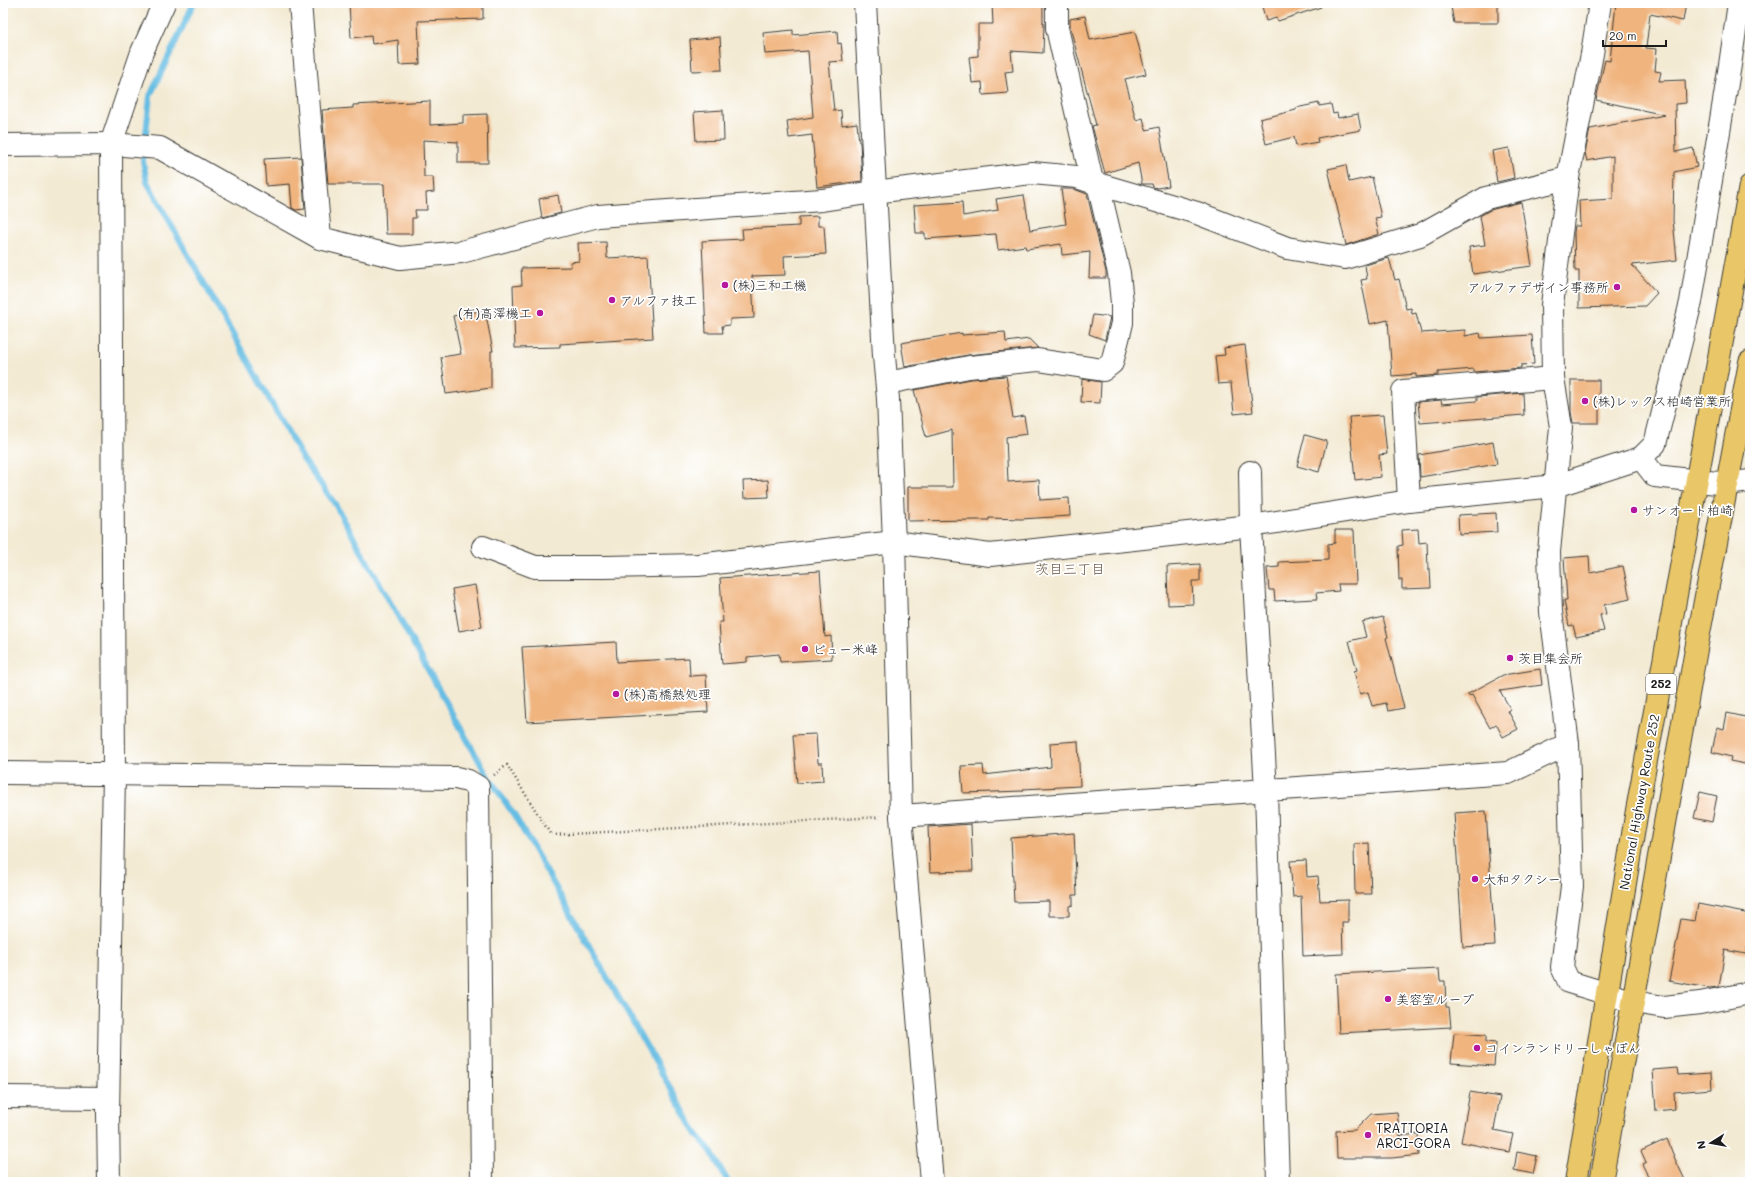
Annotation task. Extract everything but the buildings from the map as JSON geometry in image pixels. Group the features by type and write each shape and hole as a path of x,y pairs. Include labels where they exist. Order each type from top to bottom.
{"highway":[{"name":"National Highway Route 252","path":"1576,1182 1636,816 1750,186"},
{"name":"252","path":"1602,1182 1726,484 1750,362"}],"street":[{"path":"109,1182 108,1098 114,773 111,144 142,52 164,3"},
{"path":"300,3 320,238"},
{"path":"865,3 874,192 887,383 894,542 901,816 932,1182"},
{"path":"887,383 969,368 1038,360 1103,370 1112,363 1122,323 1119,272 1057,28 1056,3"},
{"path":"1600,3 1592,54 1568,178 1552,305 1553,378 1561,427 1549,552 1551,612 1568,744 1572,886 1562,967 1568,982 1607,995 1634,1002 1664,1007 1700,1003 1750,993"},
{"path":"483,547 535,567 698,565 894,542 990,554 1251,526 1409,501 1555,486 1641,458 1655,444 1691,302 1739,3"},
{"path":"3,145 111,144 160,148 320,238 400,258 461,252 598,216 822,200 874,192 1032,173 1076,176 1197,213 1287,248 1345,258 1420,235 1486,198 1568,178"},
{"path":"1409,501 1403,391 1553,378"},
{"path":"1641,458 1654,476 1726,484 1750,481"},
{"path":"1250,472 1251,526 1266,791 1278,1182"},
{"path":"901,816 1508,773 1568,744"},
{"path":"3,773 114,773 456,778 468,781 478,787 482,1182"},
{"path":"3,1097 108,1098"}],"path":[{"path":"478,787 507,766 551,835 901,816"}],"waterway":[{"path":"194,3 150,96 143,161 147,182 303,459 335,504 487,775 516,818 696,1133 710,1150 728,1182"}],"place":[{"name":"(株)三和工機","path":"725,285"},
{"name":"アルファデザイン事務所","path":"1617,287"},
{"name":"アルファ技工","path":"612,300"},
{"name":"(有)高澤機工","path":"540,313"},
{"name":"(株)レックス柏崎営業所","path":"1585,401"},
{"name":"サンオート柏崎","path":"1634,510"},
{"name":"ビュー米峰","path":"805,649"},
{"name":"茨目集会所","path":"1510,658"},
{"name":"(株)高橋熱処理","path":"616,694"},
{"name":"大和タクシー","path":"1475,879"},
{"name":"美容室ループ","path":"1388,999"},
{"name":"コインランドリーしゃぼん","path":"1477,1048"},
{"name":"TRATTORIA ARCI-GORA","path":"1368,1135"}],"district":[{"name":"茨目三丁目","path":"1070,569"}]}
